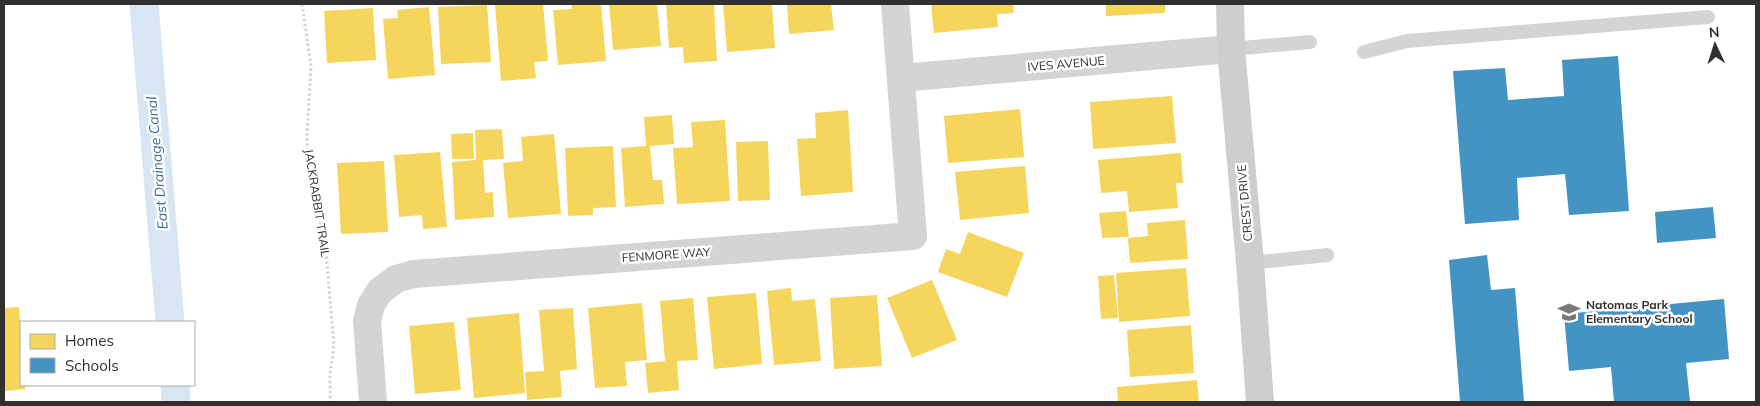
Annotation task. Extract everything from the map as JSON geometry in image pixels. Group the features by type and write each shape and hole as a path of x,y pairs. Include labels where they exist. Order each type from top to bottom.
{"street":[{"path":"895,4 901,78"},
{"name":"CREST DRIVE","path":"1230,4 1231,49 1260,402"},
{"name":"IVES AVENUE","path":"901,78 1231,49"},
{"name":"FENMORE WAY","path":"373,402 367,321 371,305 380,291 396,279 414,274 913,236 901,78"}],"lane":[{"path":"1364,52 1408,41 1708,17"},
{"path":"1231,49 1310,42"},
{"path":"1250,263 1327,255"}],"path":[{"name":"JACKRABBIT TRAIL","path":"302,4 311,66 307,135 308,162 326,252 334,345 330,374 330,402"},
{"path":"332,359 340,359"}],"building: Homes":[{"path":"495,4 543,4 548,61 534,62 536,78 501,81"},
{"path":"571,4 601,4 606,61 558,65 553,10 572,9"},
{"path":"609,4 657,4 661,46 613,50"},
{"path":"666,4 714,4 717,61 684,63 683,47 669,48"},
{"path":"723,4 772,4 775,48 727,52"},
{"path":"787,4 831,4 834,30 789,34"},
{"path":"931,4 1013,4 1014,13 997,14 998,27 934,33"},
{"path":"1106,4 1165,4 1165,13 1106,16"},
{"path":"487,5 491,62 441,64 438,7"},
{"path":"429,7 435,75 388,79 383,19 398,18 397,10"},
{"path":"373,8 376,60 327,63 324,11"},
{"path":"1172,96 1176,143 1093,149 1090,102"},
{"path":"1020,109 1024,157 948,163 944,116"},
{"path":"848,110 853,192 801,196 797,139 816,138 815,113"},
{"path":"672,115 674,144 650,146 653,180 662,180 664,204 625,207 621,148 646,146 644,117"},
{"path":"725,120 730,201 677,204 673,148 693,147 691,122"},
{"path":"502,129 504,159 483,160 485,193 493,192 494,217 455,220 452,162 476,160 475,130"},
{"path":"473,133 474,159 452,159 451,134"},
{"path":"554,134 561,214 508,218 503,163 523,161 521,137"},
{"path":"768,141 770,200 738,201 736,142"},
{"path":"613,146 616,207 593,208 593,215 568,216 565,148"},
{"path":"440,152 447,227 423,229 422,215 399,217 394,155"},
{"path":"1181,153 1183,183 1176,183 1178,208 1129,212 1127,191 1101,193 1098,160"},
{"path":"384,161 388,232 341,234 337,163"},
{"path":"1025,166 1029,213 960,220 955,172"},
{"path":"1126,211 1129,237 1102,238 1099,213"},
{"path":"1185,220 1188,259 1130,263 1128,238 1148,236 1147,223"},
{"path":"968,232 1024,253 1007,297 938,272 946,249 960,254"},
{"path":"1186,268 1190,316 1119,322 1116,273"},
{"path":"1114,275 1118,318 1101,319 1098,276"},
{"path":"932,280 957,340 912,358 887,298"},
{"path":"791,288 792,301 815,299 821,361 774,365 767,291"},
{"path":"756,293 762,364 714,369 707,297"},
{"path":"877,295 882,366 834,369 830,298"},
{"path":"693,298 698,360 677,361 679,390 648,393 645,363 665,361 660,301"},
{"path":"642,303 647,360 625,362 627,386 595,388 588,308"},
{"path":"19,307 20,386 25,386 25,389 5,391 4,308"},
{"path":"573,308 577,369 560,371 562,397 527,400 525,372 544,371 539,310"},
{"path":"519,313 525,393 474,398 467,318"},
{"path":"454,322 461,390 415,394 409,326"},
{"path":"1191,325 1194,373 1130,377 1127,330"},
{"path":"1197,380 1199,402 1118,402 1117,387"}],"building: Schools":[{"path":"1618,56 1629,211 1569,215 1565,174 1517,178 1519,220 1465,224 1453,71 1505,68 1508,100 1564,96 1562,60"},
{"path":"1713,207 1716,238 1657,243 1655,212"},
{"path":"1487,255 1491,290 1515,288 1524,402 1460,402 1449,260"},
{"path":"1724,299 1729,359 1686,363 1690,402 1614,402 1611,367 1569,371 1564,314"}],"waterway":[{"name":"East Drainage Canal","path":"144,4 170,321"},
{"name":"East Drainage Canal","path":"175,386 176,402"}],"place":[{"name":"Natomas Park Elementary School","path":"1569,312"}]}
